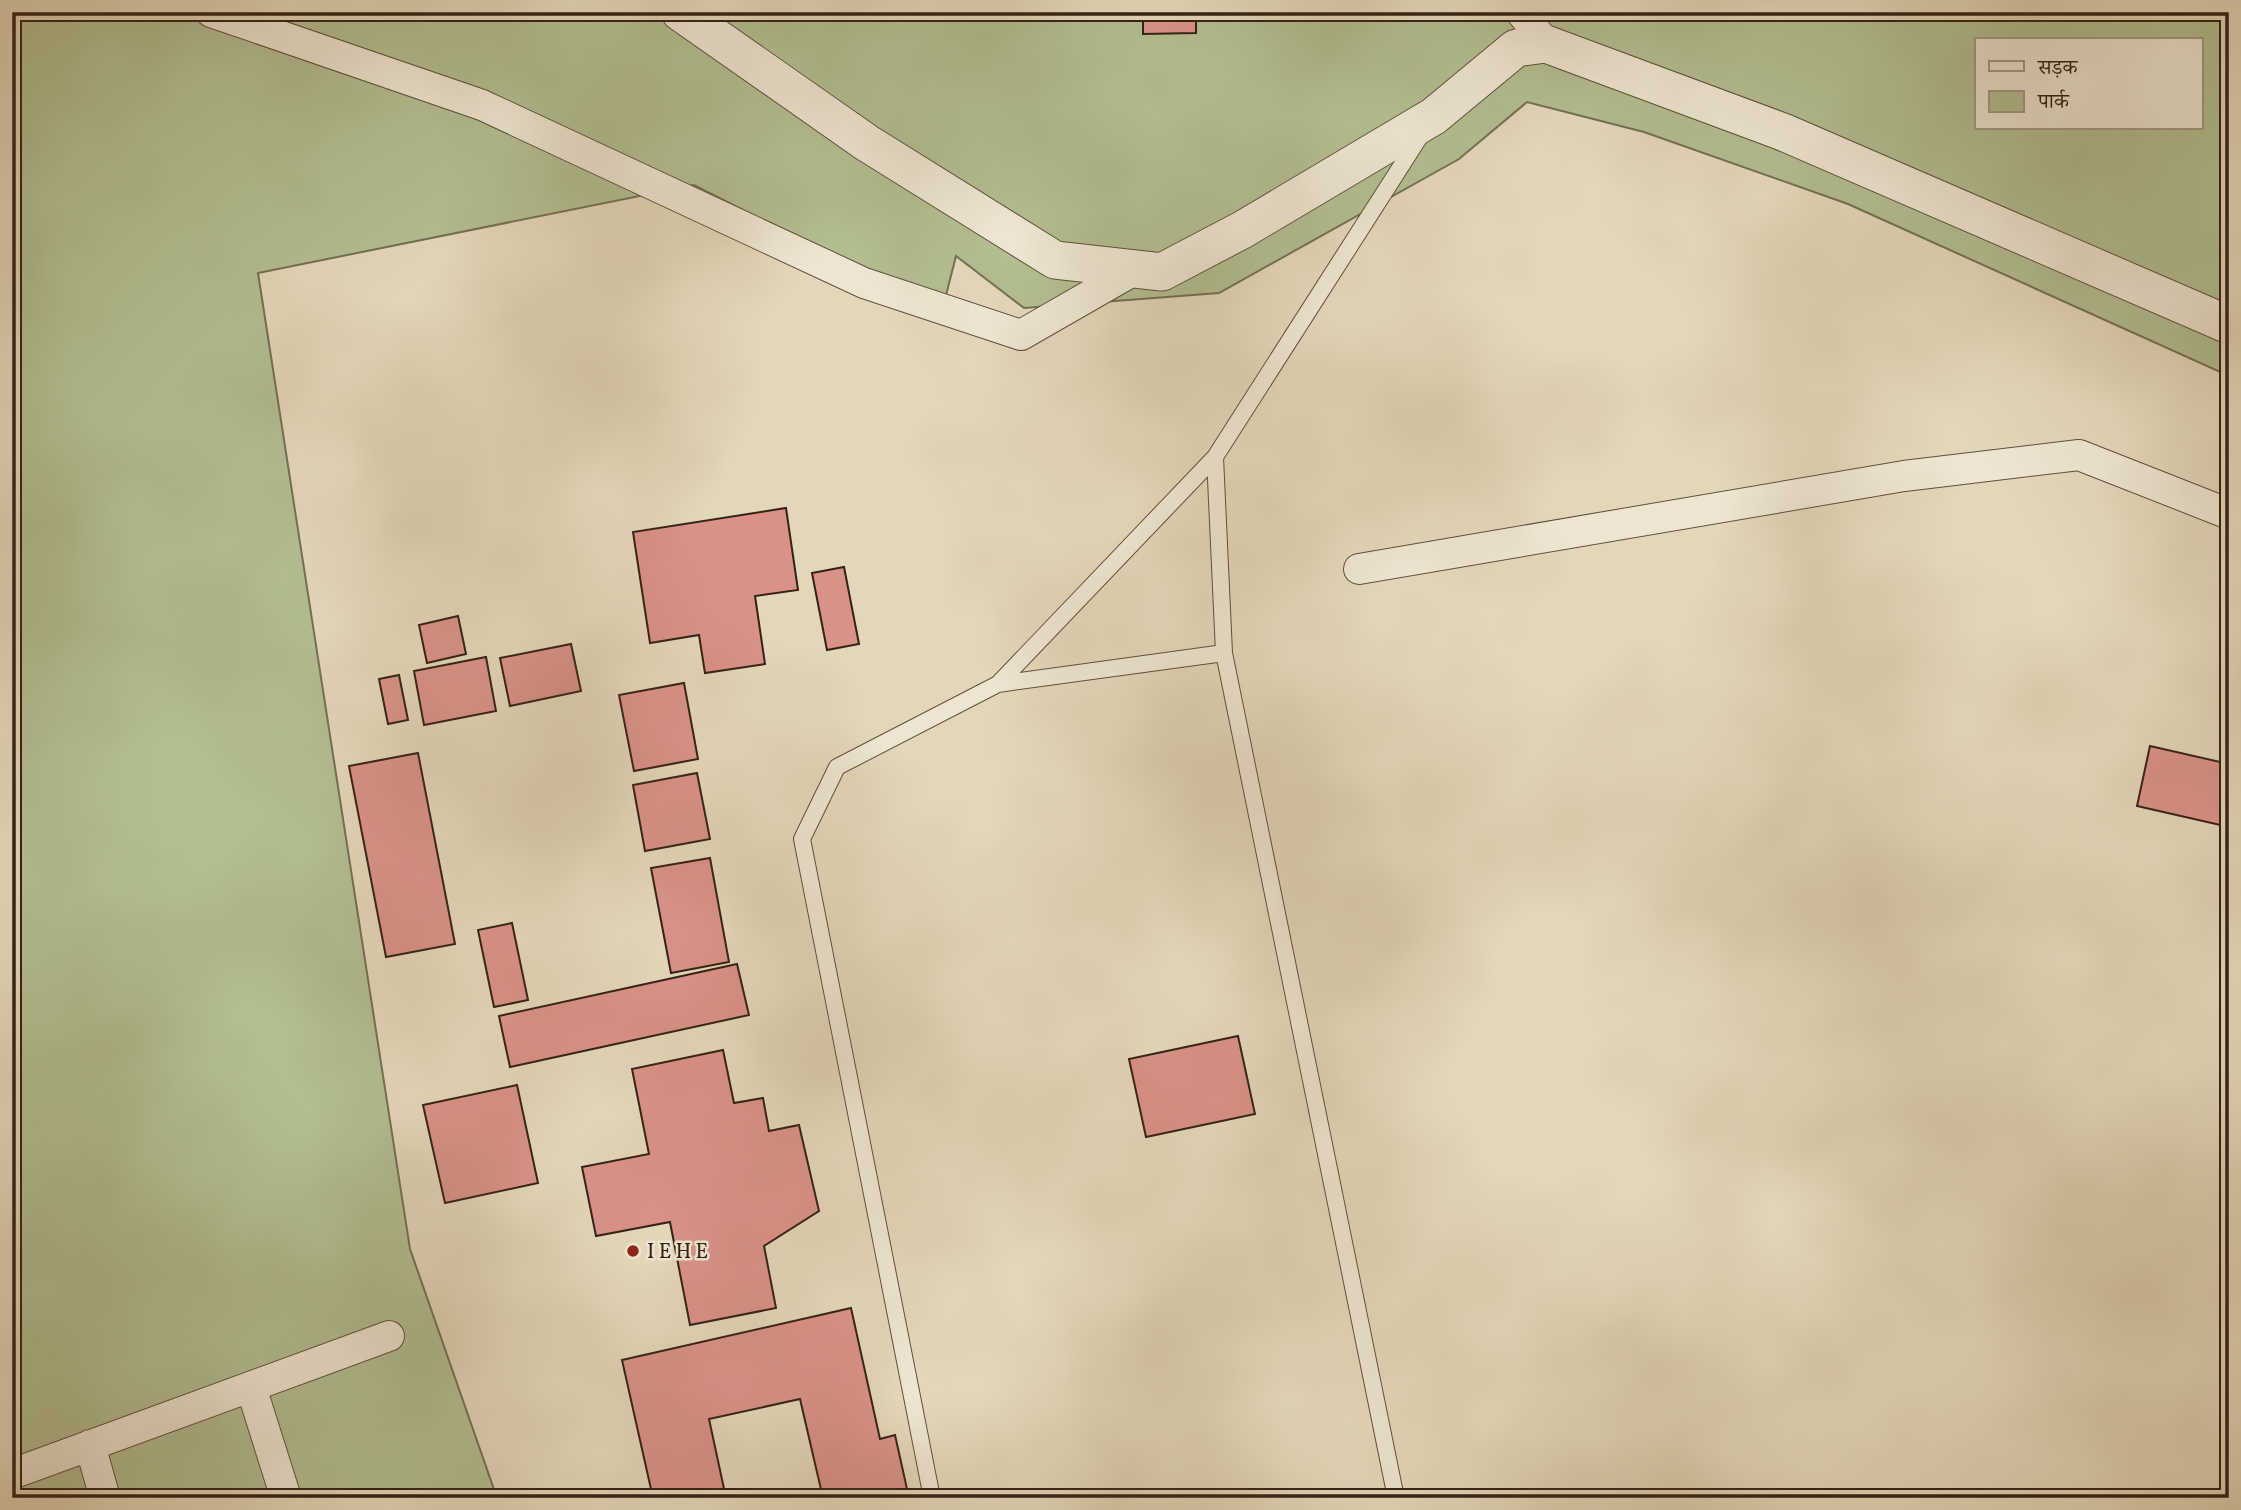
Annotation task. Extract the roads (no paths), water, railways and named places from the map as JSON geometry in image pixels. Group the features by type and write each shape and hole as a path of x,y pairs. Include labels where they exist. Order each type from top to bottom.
{"street":[{"path":"211,12 482,105 864,283 1021,335 1136,269"},
{"path":"680,12 867,143 1055,260 1161,272 1231,236 1434,116 1516,48 1546,44 1783,132 2229,325"},
{"path":"1521,12 1546,44"},
{"path":"1359,569 1904,476 2079,455 2229,514"},
{"path":"12,1474 389,1336"},
{"path":"251,1387 286,1498"},
{"path":"90,1446 105,1498"}],"lane":[{"path":"932,1498 802,839 837,767 998,684 1215,457 1434,116"},
{"path":"1215,457 1224,653 1396,1498"},
{"path":"998,684 1224,653"}],"place":[{"name":"I E H E","path":"633,1251"}]}
